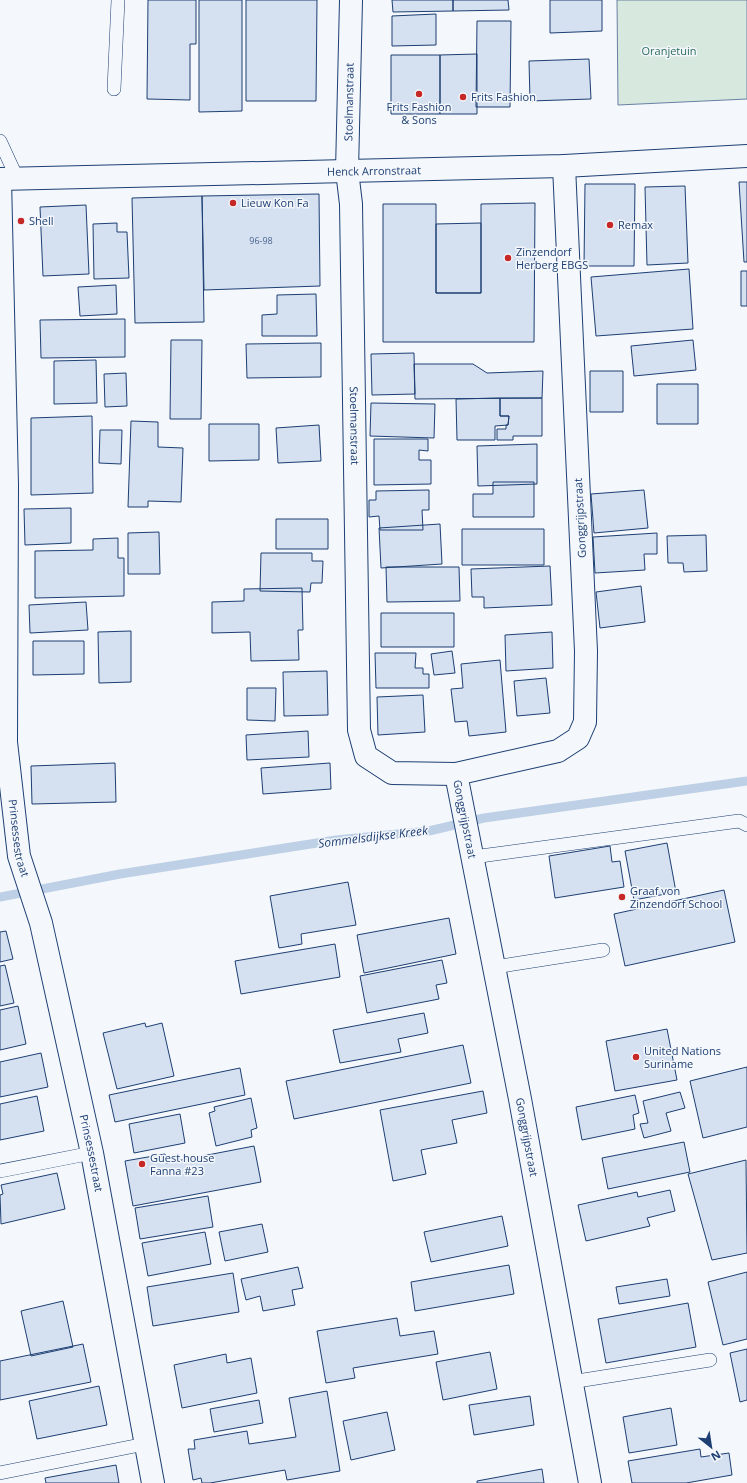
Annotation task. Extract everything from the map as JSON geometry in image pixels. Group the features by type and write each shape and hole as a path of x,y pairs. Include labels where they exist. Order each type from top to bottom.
{"street":[{"name":"Stoelmanstraat","path":"351,0 347,171 351,204 359,730 366,756 392,773 456,774"},
{"name":"Henck Arronstraat","path":"8,178 564,166 747,156"},
{"name":"Gonggrijpstraat","path":"564,166 586,644 586,722 578,738 558,751 456,774 520,1099 570,1382 590,1483"},
{"name":"Prinsessestraat","path":"8,178 6,742 19,856 41,923 92,1153 153,1483"}],"lane":[{"path":"114,90 118,0"},
{"path":"0,141 8,178"},
{"path":"472,854 739,821 747,825"},
{"path":"495,967 603,950"},
{"path":"0,1171 92,1153"},
{"path":"570,1382 710,1360"},
{"path":"0,1473 145,1444"}],"green space":[{"name":"Oranjetuin","path":"617,0 747,0 747,99 618,105"}],"building":[{"path":"148,0 196,0 196,44 190,44 190,100 147,99"},
{"path":"199,0 242,0 242,111 199,112"},
{"path":"246,0 317,0 316,101 246,101"},
{"path":"392,0 453,0 453,11 393,12"},
{"path":"453,0 508,0 509,10 453,11"},
{"path":"550,0 602,0 602,31 550,33"},
{"path":"436,14 436,45 392,46 392,16"},
{"path":"477,21 511,21 510,107 476,107"},
{"path":"477,54 477,114 440,114 440,55"},
{"path":"391,55 440,55 440,114 391,114"},
{"path":"589,59 591,99 530,101 529,61"},
{"path":"739,182 747,182 747,262 744,262"},
{"name":"Remax","path":"585,184 635,184 634,266 584,266"},
{"path":"685,186 688,263 647,265 645,187"},
{"path":"319,194 320,286 204,290 202,196"},
{"path":"202,196 204,322 135,323 132,198"},
{"name":"Zinzendorf Herberg EBGS","path":"535,203 534,342 383,342 383,204 436,204 436,293 481,293 481,204"},
{"path":"86,205 89,274 43,276 40,207"},
{"path":"117,223 117,232 127,232 129,278 94,279 93,224"},
{"path":"481,223 481,293 436,293 436,224"},
{"path":"689,269 693,329 596,336 591,277"},
{"path":"741,271 747,271 747,306 741,306"},
{"path":"116,285 117,314 80,316 78,287"},
{"path":"316,294 317,336 262,336 262,315 277,314 277,295"},
{"path":"125,319 125,357 41,358 40,320"},
{"path":"171,340 202,340 201,419 170,419"},
{"path":"693,340 696,370 634,376 631,346"},
{"path":"321,343 321,377 247,378 246,344"},
{"path":"414,353 415,394 372,395 371,354"},
{"path":"96,360 97,403 54,404 54,361"},
{"path":"414,364 473,364 487,373 543,371 542,398 415,399"},
{"path":"590,371 623,371 623,412 590,412"},
{"path":"126,373 127,406 105,407 104,374"},
{"path":"657,384 698,384 698,424 657,424"},
{"path":"500,398 542,398 542,436 513,436 513,440 497,440 497,429 506,429 509,416 500,416"},
{"path":"500,398 500,416 509,416 508,425 495,426 495,440 457,440 456,399"},
{"path":"371,403 435,404 434,438 370,436"},
{"path":"92,416 93,493 31,495 31,418"},
{"path":"131,421 158,422 158,447 183,448 181,502 148,501 148,507 128,507"},
{"path":"209,424 259,424 259,460 209,461"},
{"path":"319,425 321,461 278,463 276,428"},
{"path":"100,430 122,430 121,464 99,463"},
{"path":"374,439 428,439 428,451 419,450 419,460 431,460 431,484 374,485"},
{"path":"537,444 537,484 478,486 477,446"},
{"path":"493,482 534,482 534,517 473,517 473,494 493,494"},
{"path":"429,490 429,510 422,510 423,530 380,530 379,516 369,517 369,500 376,500 376,491"},
{"path":"644,490 648,528 594,533 591,494"},
{"path":"71,508 71,543 25,545 24,509"},
{"path":"276,519 328,519 328,549 276,549"},
{"path":"440,524 442,564 381,568 379,528"},
{"path":"462,529 544,529 544,565 462,565"},
{"path":"159,532 160,574 128,574 128,533"},
{"path":"657,533 657,554 644,554 645,570 595,573 593,537"},
{"path":"706,535 707,571 684,572 683,563 668,563 667,536"},
{"path":"118,538 118,558 124,558 124,596 35,598 35,551 93,550 93,539"},
{"path":"261,553 312,553 312,561 323,561 322,583 311,583 310,592 260,591"},
{"path":"550,566 552,605 484,608 484,597 472,597 471,569"},
{"path":"386,567 459,567 460,601 387,602"},
{"path":"641,586 645,622 600,628 596,592"},
{"path":"302,588 303,630 298,630 299,660 251,661 250,632 212,633 212,602 244,601 244,589"},
{"path":"86,602 88,630 30,633 29,605"},
{"path":"381,613 454,613 454,647 381,647"},
{"path":"131,631 131,682 99,683 98,632"},
{"path":"552,632 553,668 506,671 505,635"},
{"path":"33,641 84,641 84,674 33,675"},
{"path":"452,651 455,673 434,675 431,654"},
{"path":"375,653 416,653 415,668 423,668 423,674 429,674 429,688 376,688"},
{"path":"500,660 506,732 469,736 467,721 455,722 451,689 463,688 461,664"},
{"path":"327,671 328,715 284,716 283,672"},
{"path":"546,678 550,713 517,716 514,681"},
{"path":"247,688 276,688 275,721 247,720"},
{"path":"423,695 425,732 378,735 377,697"},
{"path":"308,731 309,757 247,760 246,735"},
{"path":"115,763 116,802 32,804 31,766"},
{"path":"330,763 331,789 263,794 261,768"},
{"path":"667,843 676,892 634,900 625,851"},
{"path":"610,846 612,862 620,861 624,887 555,898 549,856"},
{"path":"348,882 356,925 301,934 302,944 279,948 270,896"},
{"path":"724,890 735,942 625,966 614,914"},
{"path":"449,918 456,954 364,973 357,935"},
{"path":"6,931 13,959 0,962 0,932"},
{"path":"335,944 340,977 241,994 235,961"},
{"path":"442,960 447,983 436,985 439,999 367,1013 360,976"},
{"path":"5,965 14,1003 0,1006 0,966"},
{"path":"18,1006 26,1044 0,1050 0,1010"},
{"path":"424,1013 428,1033 398,1039 401,1052 340,1063 333,1030"},
{"path":"145,1023 146,1027 162,1023 174,1076 117,1089 103,1033"},
{"path":"667,1029 677,1080 615,1091 606,1041"},
{"path":"463,1045 471,1083 294,1119 286,1081"},
{"path":"41,1053 48,1087 0,1097 0,1062"},
{"path":"747,1067 747,1127 703,1138 690,1081"},
{"path":"240,1068 245,1095 115,1122 109,1095"},
{"path":"483,1091 487,1113 452,1120 457,1143 421,1150 426,1174 393,1181 380,1110"},
{"path":"680,1092 685,1108 666,1113 671,1131 644,1138 640,1124 648,1123 643,1101"},
{"path":"635,1095 639,1113 633,1115 635,1129 582,1140 576,1107"},
{"path":"37,1096 44,1131 0,1140 0,1104"},
{"path":"251,1098 257,1128 251,1130 252,1137 216,1146 209,1113 215,1111 214,1107"},
{"path":"180,1114 185,1143 134,1153 129,1124"},
{"path":"684,1142 690,1172 608,1189 602,1158"},
{"path":"254,1146 261,1182 133,1206 125,1161 165,1154 166,1163"},
{"path":"746,1160 747,1253 712,1260 688,1174"},
{"path":"57,1173 65,1209 1,1224 0,1195 3,1194 1,1185"},
{"path":"670,1190 675,1211 647,1218 650,1226 586,1241 578,1205 637,1192 638,1197"},
{"path":"208,1196 213,1227 140,1239 135,1208"},
{"path":"502,1216 508,1246 431,1262 424,1232"},
{"path":"262,1224 268,1252 225,1261 219,1232"},
{"path":"205,1232 211,1264 148,1276 142,1243"},
{"path":"509,1265 514,1294 415,1311 411,1282"},
{"path":"298,1267 303,1288 292,1290 295,1305 263,1311 260,1296 246,1300 241,1279"},
{"path":"747,1272 747,1339 723,1345 708,1282"},
{"path":"233,1273 239,1312 153,1326 147,1287"},
{"path":"667,1279 670,1296 619,1304 616,1287"},
{"path":"63,1301 73,1347 31,1356 21,1311"},
{"path":"688,1303 696,1347 606,1363 598,1319"},
{"path":"397,1318 400,1336 434,1331 438,1354 353,1368 355,1378 326,1383 317,1331"},
{"path":"83,1344 91,1382 0,1400 0,1361"},
{"path":"747,1349 747,1400 740,1402 730,1353"},
{"path":"490,1352 497,1389 443,1400 436,1362"},
{"path":"226,1354 227,1363 251,1358 257,1393 182,1408 174,1365"},
{"path":"99,1386 107,1425 37,1439 29,1401"},
{"path":"327,1391 340,1471 287,1480 285,1470 210,1483 202,1483 201,1478 193,1480 188,1449 195,1449 194,1440 247,1431 249,1444 296,1437 289,1398"},
{"path":"530,1396 534,1425 474,1435 469,1405"},
{"path":"259,1400 263,1423 214,1432 210,1409"},
{"path":"671,1408 677,1445 629,1453 623,1417"},
{"path":"387,1412 395,1450 351,1460 343,1421"},
{"path":"700,1449 701,1457 729,1453 732,1475 686,1483 632,1483 628,1461"},
{"path":"116,1465 119,1483 46,1483 45,1478"},
{"path":"542,1469 544,1483 477,1483 477,1481"}],"waterway":[{"name":"Sommelsdijkse Kreek","path":"0,897 120,874 336,840 429,831 484,818 747,781"}],"place":[{"name":"Frits Fashion & Sons","path":"419,94"},
{"name":"Frits Fashion","path":"463,97"},
{"name":"Lieuw Kon Fa","path":"233,203"},
{"name":"Shell","path":"21,221"},
{"name":"Remax","path":"610,225"},
{"name":"Zinzendorf Herberg EBGS","path":"508,258"},
{"name":"Graaf von Zinzendorf School","path":"622,897"},
{"name":"United Nations Suriname","path":"636,1057"},
{"name":"Guest house Fanna #23","path":"142,1164"}]}
